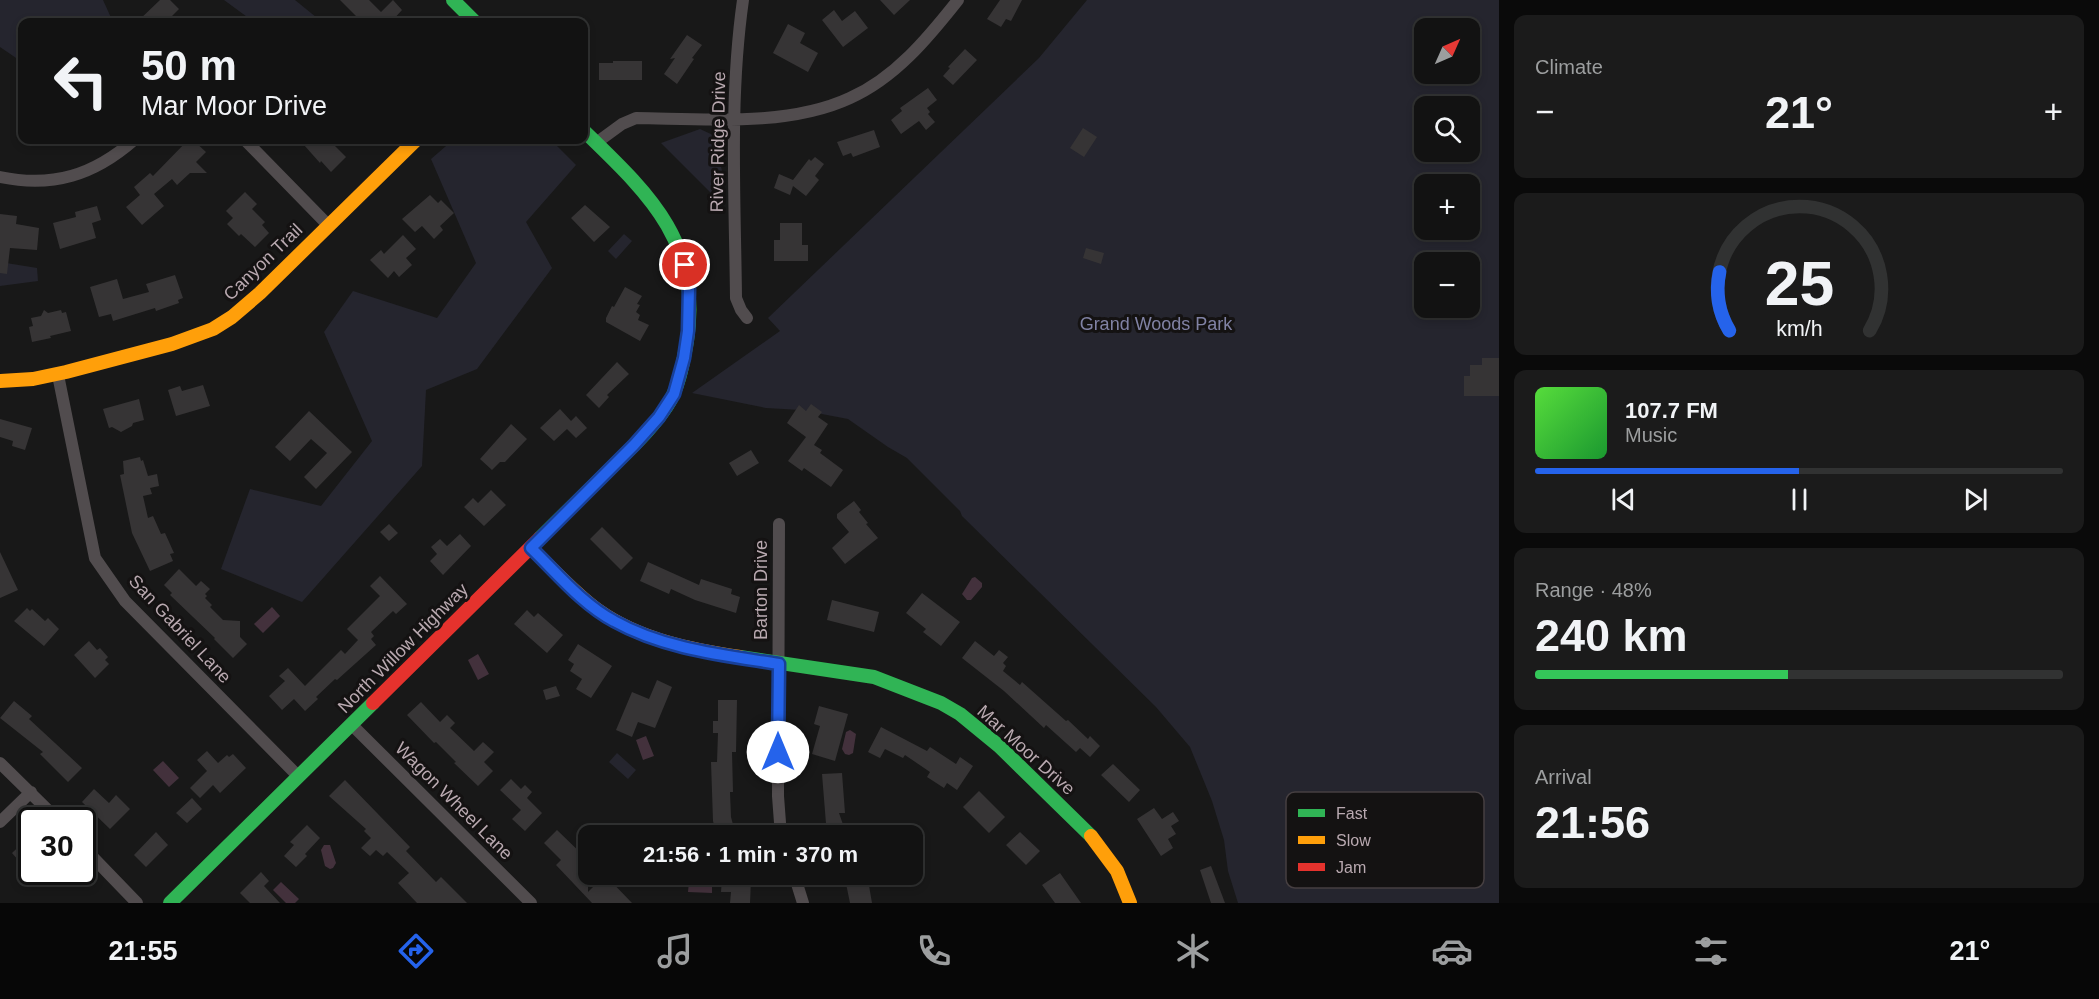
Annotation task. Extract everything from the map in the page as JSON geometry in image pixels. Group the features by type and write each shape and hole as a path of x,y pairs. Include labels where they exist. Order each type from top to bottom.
{"street":[{"path":"453,0 471,18"},
{"name":"River Ridge Drive","path":"743,0 738,29 734,120 736,298 747,318"},
{"path":"596,143 622,124 636,118 734,120 807,112 850,99 889,74 916,50 958,0"},
{"name":"North Willow Highway","path":"179,900 298,776 634,445 659,417 674,394 684,358 688,331 689,288 685,265 678,244 663,217 642,190 588,135"},
{"path":"0,177 28,181 53,181 74,176 92,169 130,144"},
{"path":"249,144 328,225"},
{"name":"Canyon Trail","path":"0,381 58,375 186,340 213,329 236,314 260,293 412,144"},
{"name":"San Gabriel Lane","path":"58,375 95,558 125,601 298,776"},
{"name":"Barton Drive","path":"779,524 778,796 780,825"},
{"name":"Mar Moor Drive","path":"531,548 580,595 614,621 661,641 708,652 874,677 917,692 960,714 999,746 1092,837 1118,870 1130,903"},
{"name":"Wagon Wheel Lane","path":"351,724 531,903"},
{"path":"0,763 45,807"},
{"path":"0,822 31,792"},
{"path":"96,861 137,903"},
{"path":"797,885 803,903"}],"green space":[{"path":"0,0 103,0 111,18 18,18 18,59 0,47"},
{"path":"224,0 295,0 317,18 249,18"},
{"name":"Grand Woods Park","path":"1087,0 1499,0 1499,903 1238,903 1228,871 1224,840 1212,801 1190,747 1156,707 962,516 960,511 907,458 848,419 801,410 766,408 692,393 780,331 768,318 1039,58"},
{"path":"700,129 713,135 723,175 711,193 661,143"},
{"path":"448,144 555,144 576,165 526,222 552,268 477,369 426,390 422,466 302,602 221,569 250,489 321,506 372,441 324,332 353,291 437,318 476,263 431,159"},
{"path":"624,234 632,241 616,259 608,251"},
{"path":"0,262 37,268 38,281 0,286"},
{"path":"617,753 636,770 628,779 609,762"}],"shaded area":[{"path":"975,577 982,583 982,587 971,600 967,600 962,594"},
{"path":"272,607 280,616 263,633 254,624"},
{"path":"478,654 489,674 478,680 468,660"},
{"path":"850,730 856,734 853,753 849,755 845,754 842,749 846,732"},
{"path":"646,736 654,756 643,760 636,740"},
{"path":"163,761 179,778 169,787 153,770"},
{"path":"324,845 330,845 336,863 330,869 325,866 321,850"},
{"path":"281,882 299,899 295,903 286,903 273,890"},
{"path":"689,885 712,885 712,893 688,892"}],"building":[{"path":"160,0 170,0 179,9 172,16 174,18 141,18"},
{"path":"340,0 369,0 381,12 393,0 402,10 395,18 358,18"},
{"path":"880,0 910,0 894,15"},
{"path":"1000,0 1022,0 1011,21 1006,19 1001,27 987,19"},
{"path":"834,10 842,21 855,11 868,28 843,47 822,20"},
{"path":"788,24 805,33 800,43 818,53 808,72 773,53"},
{"path":"687,35 702,45 677,84 664,74 675,58 670,59"},
{"path":"965,49 977,60 953,85 943,76 950,68 948,67"},
{"path":"613,61 642,61 642,80 599,80 599,63 613,63"},
{"path":"928,88 937,100 927,108 930,112 928,114 935,122 926,130 919,121 901,134 891,120 902,111 900,108"},
{"path":"1083,128 1097,137 1084,157 1070,148"},
{"path":"874,130 880,147 853,157 851,153 843,156 837,142"},
{"path":"184,144 197,144 206,152 196,162 207,173 190,173 177,185 172,179 154,194 164,206 142,225 126,207 140,195 134,187 150,173 153,176"},
{"path":"333,144 346,157 331,172 304,145"},
{"path":"815,157 824,164 815,176 819,180 806,196 793,186 790,195 774,188 779,174 793,180 809,159 811,161"},
{"path":"245,192 257,204 252,209 265,222 262,225 269,233 255,247 227,224 233,218 226,211"},
{"path":"430,195 438,203 441,200 454,213 440,226 443,230 434,239 422,226 415,232 402,219"},
{"path":"585,205 610,227 594,242 571,218"},
{"path":"97,206 101,220 92,223 96,238 60,249 53,223 76,217 75,212"},
{"path":"0,214 17,216 16,224 39,228 37,250 10,248 7,274 0,273"},
{"path":"780,223 802,223 802,245 808,245 808,261 774,261 774,240 780,240"},
{"path":"403,235 416,249 406,258 412,265 399,277 394,271 388,278 370,260 381,250 384,254"},
{"path":"1086,248 1104,253 1101,264 1083,258"},
{"path":"175,275 183,298 178,300 179,303 113,321 111,314 99,317 90,287 117,279 123,299 149,292 146,284"},
{"path":"625,287 642,296 637,304 640,305 636,312 640,315 638,320 649,325 640,341 606,322 612,306 614,307"},
{"path":"44,310 48,313 61,310 62,313 66,312 71,331 32,342 29,327 33,326 31,318 41,316"},
{"path":"1482,358 1499,358 1499,396 1464,396 1464,376 1470,376 1470,365 1482,365"},
{"path":"617,362 629,374 607,395 609,397 599,408 586,395"},
{"path":"203,385 210,406 176,416 168,390 180,386 182,391"},
{"path":"139,399 144,420 133,423 121,432 112,427 109,428 103,409"},
{"path":"811,404 822,412 818,417 828,424 814,445 822,450 820,453 843,470 831,487 804,468 802,471 788,461 806,437 787,423 799,405 806,411"},
{"path":"560,409 571,421 576,416 587,428 576,438 567,429 554,441 540,428"},
{"path":"309,411 352,452 316,489 304,477 327,453 311,439 290,461 275,447"},
{"path":"0,419 32,428 25,450 12,446 13,441 0,437"},
{"path":"511,424 527,439 505,462 500,462 492,470 480,459"},
{"path":"751,450 759,463 737,476 729,463"},
{"path":"140,457 148,476 157,474 159,486 150,488 152,494 143,496 148,518 153,516 161,534 165,533 174,553 170,554 173,561 150,571 132,533 120,475 124,474 123,461"},
{"path":"491,490 506,505 484,526 464,507 473,498 478,503"},
{"path":"854,501 868,523 866,524 878,538 845,564 832,548 849,532 837,518 837,514"},
{"path":"389,524 398,533 389,541 380,532"},
{"path":"602,527 633,558 621,570 590,539"},
{"path":"460,534 471,546 443,575 430,561 437,554 431,547 440,539 447,546"},
{"path":"0,552 18,590 0,598"},
{"path":"648,562 699,585 701,579 732,589 731,594 740,597 736,613 695,600 671,589 669,594 640,581"},
{"path":"179,569 196,586 201,581 210,589 205,594 207,596 205,598 212,605 210,607 223,620 240,621 240,637 247,644 233,658 170,595 172,593 164,585"},
{"path":"380,576 407,604 396,614 393,611 371,632 374,636 371,639 376,645 337,680 335,679 305,711 294,699 282,710 269,696 285,681 279,676 288,668 305,686 341,650 345,654 358,640 347,629 380,596 370,586"},
{"path":"922,593 960,622 941,646 923,632 926,629 906,613"},
{"path":"832,600 879,612 874,632 827,620"},
{"path":"27,608 30,611 32,609 45,621 48,618 59,629 44,646 14,621"},
{"path":"527,610 534,617 538,613 563,635 547,653 514,624"},
{"path":"89,641 108,657 105,660 109,664 95,678 74,655"},
{"path":"975,641 994,656 999,650 1008,657 1003,663 1006,666 1003,671 1020,685 1022,682 1066,721 1068,720 1088,739 1090,736 1100,746 1090,757 1080,748 1076,752 1046,725 1044,728 1004,691 962,658"},
{"path":"578,644 612,666 591,698 576,689 582,679 570,671 574,664 568,660"},
{"path":"657,680 672,687 655,728 638,722 632,737 616,730 632,692 649,699"},
{"path":"556,686 560,696 546,700 543,690"},
{"path":"718,700 737,700 736,752 732,752 733,792 730,792 733,825 714,825 713,821 711,762 717,762 718,733 713,733 713,721 718,721"},
{"path":"14,701 32,716 29,719 82,768 68,782 40,754 43,752 0,718"},
{"path":"421,702 440,722 447,715 455,723 450,728 474,751 483,742 494,752 484,762 493,771 478,786 407,715"},
{"path":"819,706 848,714 835,761 812,754 820,726 814,724"},
{"path":"881,727 927,751 930,747 956,764 960,757 973,766 957,790 947,783 944,788 927,777 930,772 905,755 903,758 885,749 880,758 868,752"},
{"path":"207,751 218,763 227,755 229,757 233,754 246,768 220,793 213,785 200,798 190,788 207,771 197,760"},
{"path":"1113,764 1140,790 1129,802 1101,775"},
{"path":"842,773 845,813 839,813 843,825 826,825 822,774"},
{"path":"511,779 521,789 525,785 532,792 527,798 542,813 525,831 512,819 521,810 500,790"},
{"path":"345,780 410,847 406,851 436,882 441,877 467,903 417,903 398,883 409,873 387,852 383,856 376,850 370,856 361,848 371,838 364,831 366,829 329,796"},
{"path":"94,789 109,803 116,795 130,809 110,829 96,816 96,807 87,807 82,802"},
{"path":"979,791 1005,817 989,833 963,807"},
{"path":"192,798 202,809 187,823 176,813"},
{"path":"1154,808 1162,819 1173,812 1179,821 1171,826 1176,834 1168,839 1173,848 1161,856 1137,819"},
{"path":"307,825 320,838 296,867 284,856 294,845 290,842"},
{"path":"557,830 578,850 578,885 588,885 588,892 595,885 615,885 632,903 592,903 556,865 561,860 544,843"},
{"path":"156,832 168,845 146,867 134,855"},
{"path":"1020,832 1040,851 1026,865 1006,845"},
{"path":"18,847 18,860 12,853"},
{"path":"1211,866 1225,903 1211,903 1200,870"},
{"path":"261,872 269,881 264,886 280,903 250,903 240,893"},
{"path":"1060,873 1081,903 1055,903 1042,885"},
{"path":"722,885 751,885 750,903 730,903 731,892 721,892"},
{"path":"846,885 869,885 872,903 850,903"}],"traffic: fast":[{"path":"453,0 471,18"},
{"path":"540,538 634,445 661,414 678,383 687,341 690,306 686,275 678,248 666,222 630,176 588,135"},
{"path":"740,657 874,677 941,703 960,714 999,746 1091,836"},
{"path":"170,903 373,703"}],"traffic: slow":[{"path":"0,381 33,379 66,372 172,344 213,329 232,317 260,293 412,144"},
{"path":"531,548 582,597 615,621 667,642 740,657"},
{"path":"1091,836 1117,871 1130,903"}],"traffic: jam":[{"path":"373,703 540,538"}],"route":[{"path":"685,265 689,288 688,331 684,358 674,394 659,417 634,445 531,548 597,610 614,621 661,641 708,652 779,664 778,752"}]}
